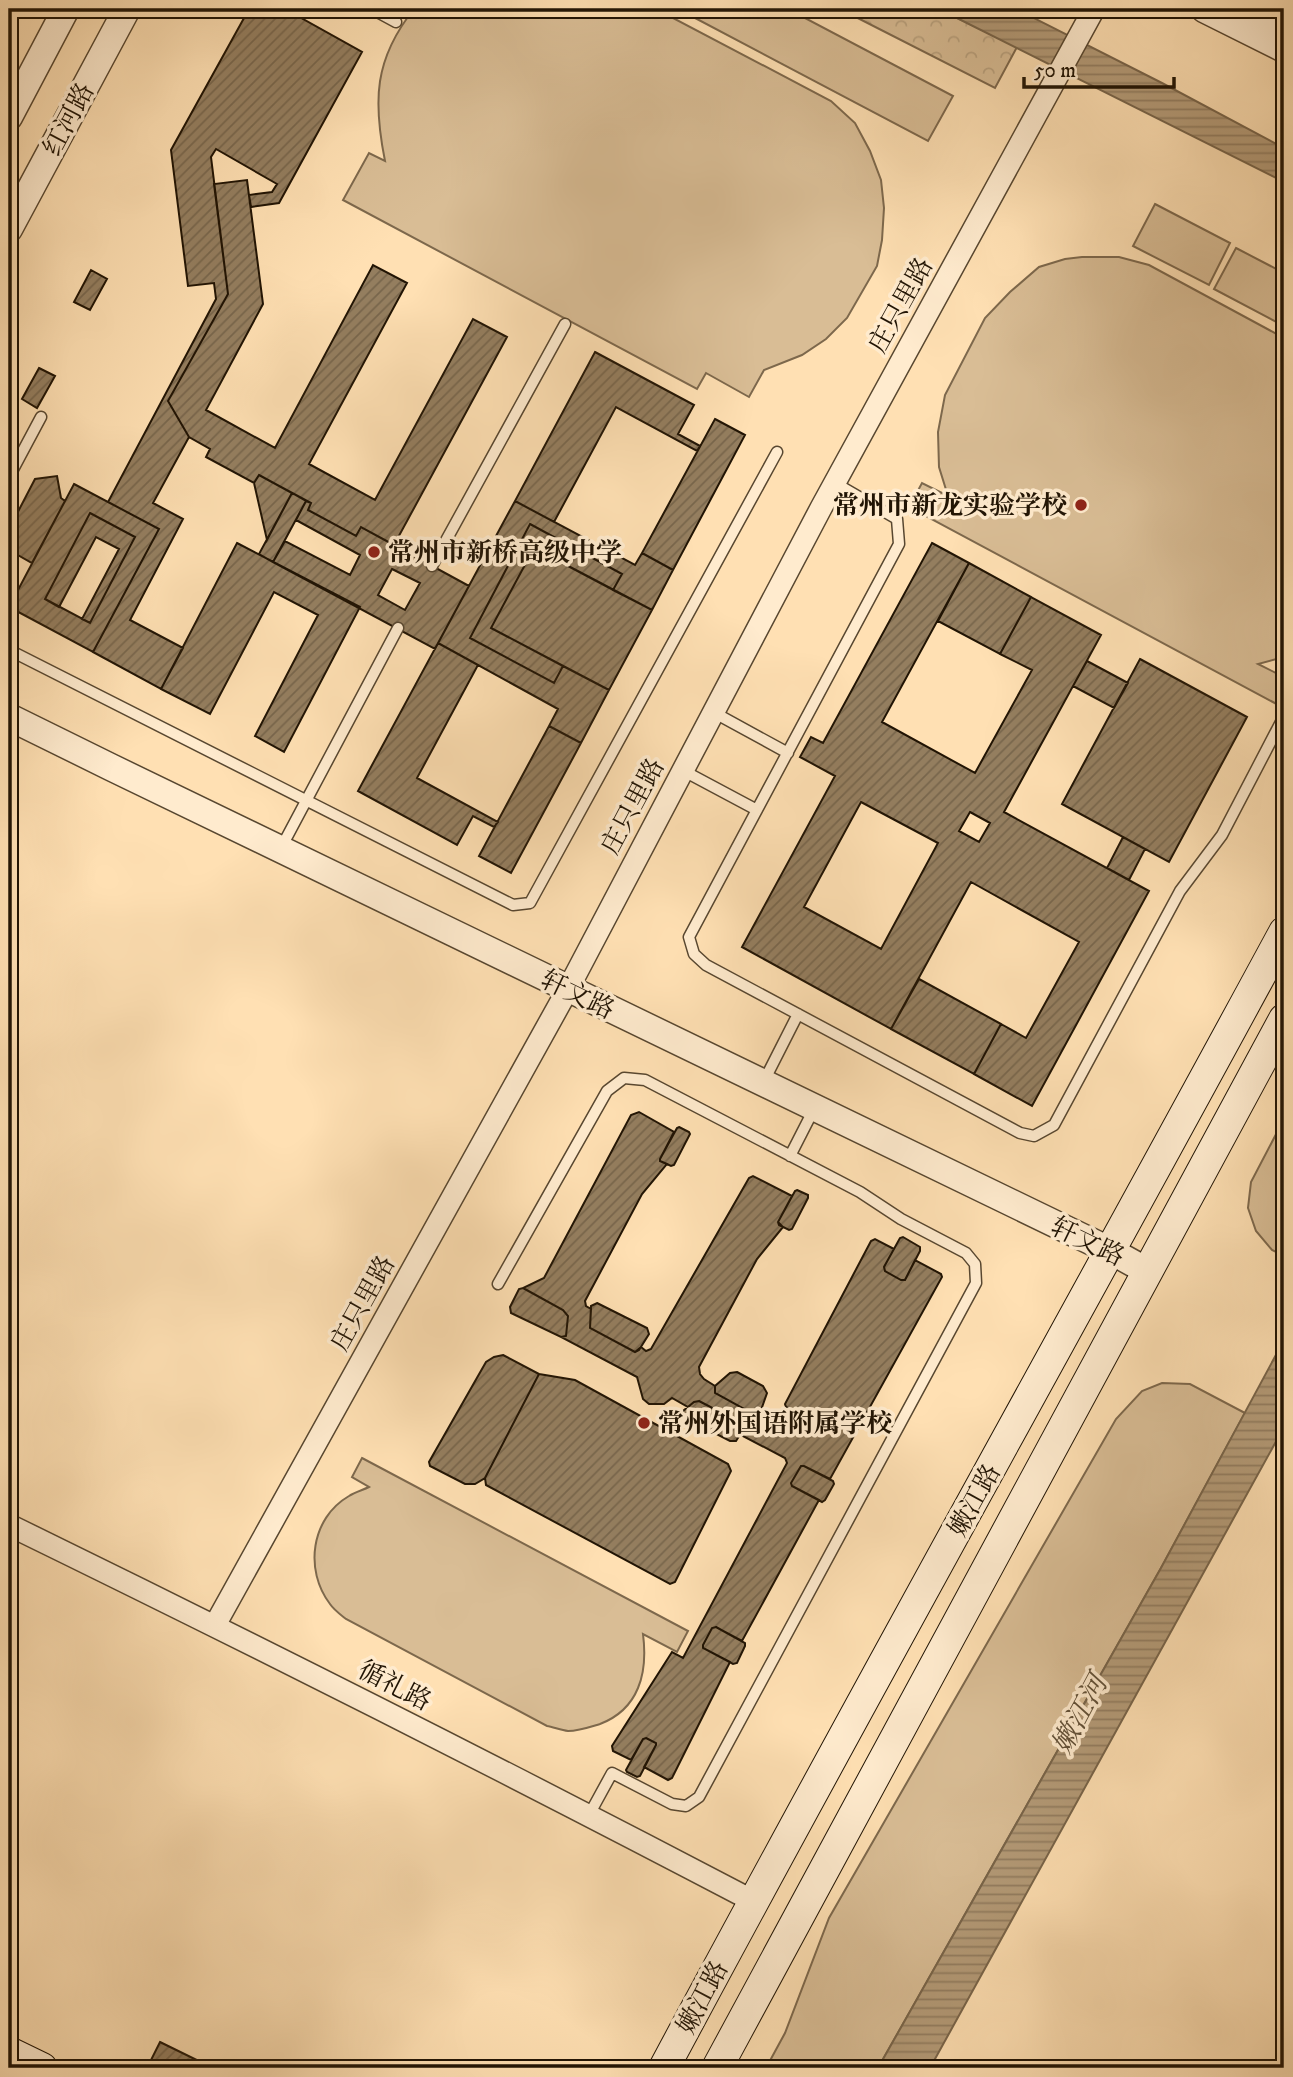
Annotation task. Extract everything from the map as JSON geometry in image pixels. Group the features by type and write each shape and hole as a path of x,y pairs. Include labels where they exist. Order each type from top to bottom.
{"main road":[{"name":"嫩江路","path":"664,2068 1284,932"},
{"name":"嫩江路","path":"717,2068 1284,1019"},
{"path":"9,2052 42,2068"}],"street":[{"name":"红河路","path":"9,117 66,9"},
{"name":"红河路","path":"9,229 127,9"},
{"name":"庄只里路","path":"215,1625 568,989 835,483 1094,9"},
{"path":"1203,9 1284,49"},
{"name":"轩文路","path":"9,717 279,851 1111,1251 1147,1271"},
{"name":"循礼路","path":"9,1525 215,1625 753,1901"}],"lane":[{"path":"372,9 396,22"},
{"path":"432,566 565,324"},
{"path":"9,477 41,417"},
{"path":"9,638 11,651 513,905 530,903 777,452"},
{"path":"835,483 897,519 900,544 689,937 694,954 706,965 1020,1133 1034,1136 1054,1125 1180,891 1222,835 1282,720 1284,722"},
{"path":"279,851 398,628"},
{"path":"713,712 788,752"},
{"path":"682,770 757,810"},
{"path":"762,1083 798,1014"},
{"path":"498,1284 607,1091 624,1079 645,1080 860,1192 901,1219 966,1253 975,1264 976,1283 699,1797 686,1806 672,1804 612,1773 589,1815"},
{"path":"790,1156 815,1108"}],"green space":[{"path":"414,9 656,9 831,101 855,123 870,151 881,180 884,208 877,266 847,318 826,339 802,355 764,370 749,397 706,373 697,389 343,200 369,153 385,161 379,119 380,81 391,45"},
{"path":"678,9 788,9 953,96 928,141"},
{"path":"840,9 939,9 1017,47 995,88"},
{"path":"1155,204 1230,243 1209,285 1133,246"},
{"path":"1236,248 1284,273 1284,326 1214,289"},
{"path":"1082,257 1119,257 1149,265 1284,338 1284,657 1258,664 1284,677 1284,708 909,507 922,483 948,496 939,467 938,432 945,395 985,318 1039,267"},
{"path":"1284,1119 1284,1256 1272,1250 1256,1231 1248,1208 1251,1182"},
{"path":"1162,1383 1190,1384 1245,1413 1161,1568 878,2068 766,2068 785,2033 829,1918 1116,1419 1142,1391"},
{"path":"362,1458 688,1631 677,1652 643,1634 642,1676 632,1699 624,1709 600,1724 568,1731 547,1726 346,1619 332,1606 322,1590 317,1576 315,1546 326,1517 336,1506 369,1487 352,1477"}],"water":[{"path":"939,9 1016,9 1284,148 1284,182"},
{"name":"嫩江河","path":"1284,1340 1284,1427 930,2068 878,2068 1161,1568"}],"building":[{"path":"249,9 285,9 362,52 279,203 251,207 249,195 272,192 277,184 216,149 211,157 228,294 168,401 189,437 153,503 183,519 130,620 183,648 161,689 93,652 159,529 108,502 216,299 214,283 188,286 171,150"},
{"path":"247,180 263,304 206,410 275,448 373,265 407,283 309,464 375,500 473,319 507,337 394,545 361,527 356,536 308,510 311,503 259,475 254,483 206,457 210,449 189,437 168,401 228,294 214,184"},
{"path":"91,270 107,279 90,310 74,302"},
{"path":"595,352 694,405 678,434 700,446 697,451 616,407 554,522 515,501"},
{"path":"39,368 55,376 37,408 22,399"},
{"path":"715,419 745,435 673,570 642,553"},
{"path":"259,475 292,493 267,540 254,483"},
{"path":"57,476 61,498 65,501 32,563 9,550 9,529 35,479"},
{"path":"74,484 159,529 93,652 9,607","holes":["90,513 135,537 90,623 45,599"]},
{"path":"292,493 306,501 273,562 259,554"},
{"path":"306,501 311,503 308,510 356,536 361,527 469,586 435,649 273,562 285,541 350,575 360,555 296,520","holes":["392,569 420,583 405,610 378,595"]},
{"path":"515,501 635,565 642,553 673,570 652,610 613,590 622,574 530,524 470,638 554,683 563,666 609,690 581,743 549,726 558,709 438,643"},
{"path":"90,513 135,537 90,623 82,619 119,549 96,537 59,607 45,599"},
{"path":"530,524 622,574 613,590 534,548 491,628 563,666 554,683 470,638"},
{"path":"237,543 360,607 284,752 255,736 318,615 274,592 210,714 161,689"},
{"path":"932,543 969,563 882,722 975,773 1032,670 1000,654 1031,597 1101,635 1004,812 1149,891 1032,1106 974,1074 1001,1024 1026,1038 1079,942 971,882 891,1029 742,947 835,776 800,757 811,737 823,743","holes":["861,802 938,843 881,949 804,907","970,812 990,823 979,842 959,831"]},
{"path":"534,548 652,610 609,690 491,628"},
{"path":"969,563 1031,597 1000,654 938,621"},
{"path":"438,643 478,665 417,778 498,822 494,827 473,816 457,845 358,791"},
{"path":"1140,659 1247,717 1169,862 1062,804"},
{"path":"1087,661 1128,683 1114,708 1073,686"},
{"path":"549,726 581,743 511,873 479,856"},
{"path":"1123,837 1145,849 1129,880 1107,868"},
{"path":"919,979 1001,1024 974,1074 891,1029"},
{"path":"639,1112 674,1132 660,1159 667,1164 642,1194 585,1301 586,1306 591,1309 590,1328 635,1352 641,1347 646,1351 651,1349 749,1178 753,1176 792,1196 778,1222 783,1227 757,1259 699,1367 700,1374 715,1386 715,1393 755,1415 760,1413 800,1434 806,1432 810,1420 785,1404 871,1241 875,1239 894,1249 884,1267 885,1271 901,1280 905,1280 915,1260 942,1277 830,1479 801,1466 791,1483 819,1500 742,1641 716,1627 712,1628 703,1648 730,1662 672,1778 668,1780 644,1767 656,1743 643,1739 631,1760 613,1751 612,1746 672,1652 683,1658 787,1463 785,1458 741,1435 743,1424 699,1401 688,1407 672,1398 664,1404 649,1404 643,1399 637,1377 561,1337 566,1336 568,1316 563,1310 523,1288 544,1278 631,1115"},
{"path":"679,1127 690,1134 671,1166 660,1159"},
{"path":"797,1190 808,1195 808,1198 789,1230 778,1222"},
{"path":"903,1237 920,1247 920,1251 905,1280 901,1280 885,1271 884,1267"},
{"path":"523,1288 563,1310 568,1316 566,1336 561,1337 511,1313 510,1307 519,1289"},
{"path":"597,1303 647,1328 649,1334 639,1350 635,1352 590,1328 591,1306"},
{"path":"503,1355 539,1374 485,1478 475,1484 465,1484 430,1466 429,1462 486,1362"},
{"path":"737,1372 763,1386 767,1393 760,1413 755,1415 715,1393 715,1386 730,1373"},
{"path":"539,1374 575,1380 728,1464 731,1471 675,1582 670,1584 486,1485 485,1478"},
{"path":"699,1401 743,1424 744,1428 736,1441 730,1441 683,1417 683,1411"},
{"path":"801,1466 833,1481 834,1484 822,1502 792,1486 791,1483"},
{"path":"716,1627 745,1643 737,1663 733,1664 703,1648 712,1628"},
{"path":"646,1738 656,1745 637,1777 626,1770"},
{"path":"160,2042 209,2066 208,2068 156,2068 149,2064"}],"place":[{"name":"常州市新龙实验学校","path":"1081,505"},
{"name":"常州市新桥高级中学","path":"374,552"},
{"name":"常州外国语附属学校","path":"644,1423"}]}
